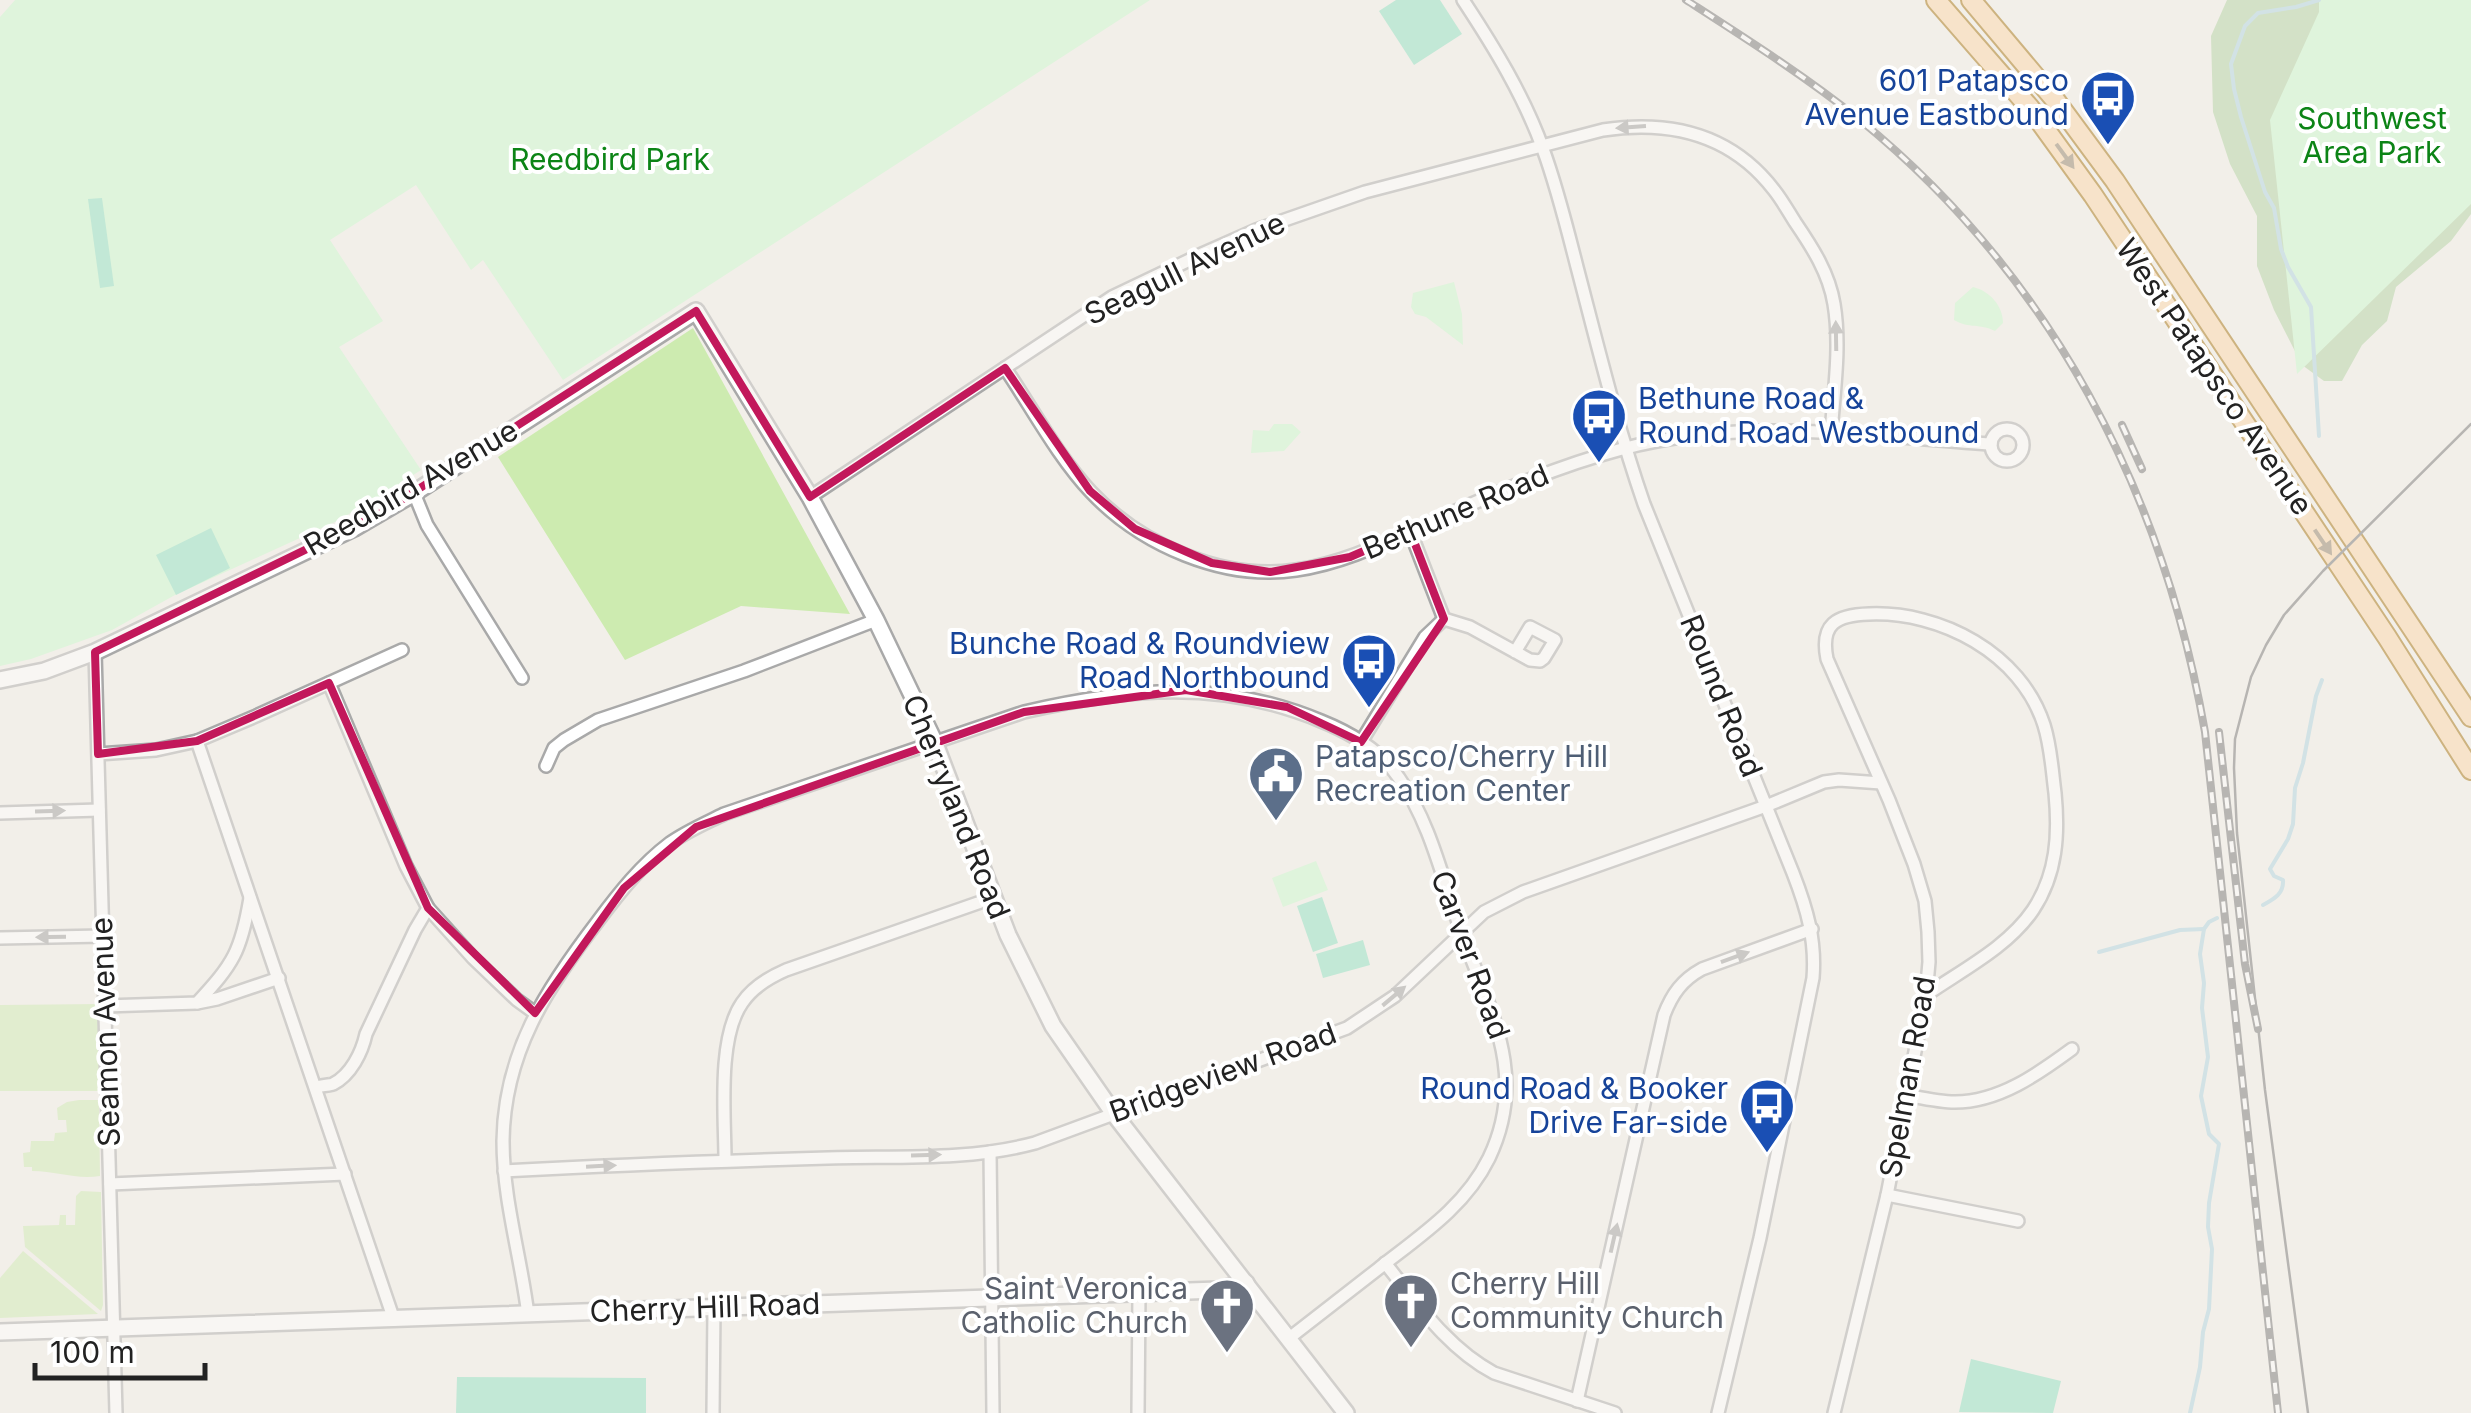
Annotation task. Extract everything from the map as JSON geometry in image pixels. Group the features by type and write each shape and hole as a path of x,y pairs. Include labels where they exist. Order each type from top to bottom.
{"main road":[{"name":"West Patapsco Avenue","path":"1936,0 2030,108 2093,195 2468,765"},
{"name":"West Patapsco Avenue","path":"1972,0 2056,100 2115,181 2470,716"},
{"path":"2387,637 2398,645 2442,710 2470,716 2460,733 2468,765"}],"street":[{"name":"Round Road","path":"1463,0 1522,100 1542,147 1625,448 1660,548 1812,929 1813,978 1760,1238 1718,1413"},
{"path":"1542,147 1603,130 1658,126 1714,142 1757,171 1774,189 1814,251 1834,302 1837,329 1831,433"},
{"name":"Seagull Avenue","path":"810,497 1112,297 1256,230 1365,192 1542,147"},
{"name":"Reedbird Avenue","path":"0,680 95,652 336,536 414,494 696,311"},
{"name":"Cherryland Road","path":"696,311 810,497 876,620 934,742 1008,935 1035,994 1071,1055 1246,1284"},
{"name":"Bethune Road","path":"1006,368 1090,491 1135,530 1186,555 1239,569 1270,572 1350,557 1543,473 1625,448 1684,438 1775,431 1991,444"},
{"path":"414,494 427,525 522,678"},
{"path":"1410,531 1444,619"},
{"name":"Spelman Road","path":"1834,1413 1887,1195 1929,962 1925,901 1914,864 1827,659 1825,635 1835,621 1864,614 1932,621 2000,659 2024,686 2043,722 2050,749 2058,842 2043,892 2033,910 2002,943 1926,995"},
{"path":"1444,619 1470,627 1515,652"},
{"path":"1362,742 1424,638 1444,619"},
{"path":"546,766 554,748 598,720 744,671 876,620"},
{"path":"98,754 156,750 197,741 402,650"},
{"name":"Seamon Avenue","path":"95,652 116,1413"},
{"path":"329,683 406,866 428,908 472,958 535,1012"},
{"name":"Carver Road","path":"528,1315 504,1171 507,1098 516,1060 535,1012 564,966 624,888 670,843 724,814 1024,712 1072,701 1186,690 1287,707 1329,724 1362,742 1398,776 1425,827 1497,1023 1504,1052 1506,1099 1500,1130 1477,1180 1438,1224 1288,1339"},
{"path":"197,741 394,1320"},
{"name":"Bridgeview Road","path":"504,1171 990,1152 1035,1143 1347,1028 1395,996 1461,932 1498,903 1523,892 1824,782 1881,782"},
{"path":"0,812 99,810"},
{"path":"197,1004 233,960 244,931 250,894"},
{"path":"725,1160 725,1060 742,1002 770,977 786,970 995,897"},
{"path":"316,1086 332,1084 362,1052 366,1034 428,908"},
{"path":"1577,1401 1670,1000 1688,976 1812,929"},
{"path":"0,938 103,936"},
{"path":"105,1006 197,1004 279,978"},
{"path":"1906,1095 1956,1102 1979,1100 2026,1080 2072,1048"},
{"path":"990,1152 992,1413"},
{"path":"110,1184 345,1174"},
{"path":"1887,1195 2018,1221"},
{"path":"1385,1263 1440,1333 1475,1363 1494,1373 1615,1413"},
{"path":"1246,1284 1346,1413"},
{"name":"Cherry Hill Road","path":"0,1332 1218,1290 1246,1284"},
{"path":"1138,1413 1139,1293"},
{"path":"713,1413 714,1307"}],"highlighted area":[{"path":"696,311 810,497 1005,368 1090,491 1135,529 1212,563 1270,572 1350,557 1410,531 1444,619 1361,742 1287,707 1186,690 1024,712 696,827 624,888 535,1013 428,908 329,683 197,741 98,754 95,652 381,513"}],"green space":[{"name":"Reedbird Park","path":"15,0 1150,0 563,380 483,260 471,270 416,185 330,240 383,321 339,347 421,470 335,522 175,595 112,630 0,666 0,17"},
{"path":"1396,0 1440,0 1462,34 1414,65 1379,11"},
{"name":"Southwest Area Park","path":"2227,0 2471,0 2471,214 2451,241 2396,287 2387,321 2362,345 2342,381 2324,381 2302,365 2257,266 2257,216 2230,164 2213,112 2211,36"},
{"name":"Southwest Area Park","path":"2319,0 2471,0 2471,204 2297,374 2270,120 2319,12"},
{"path":"102,198 114,286 100,288 88,199"},
{"path":"1454,282 1462,314 1463,345 1426,317 1415,314 1411,307 1413,293"},
{"path":"1973,287 1998,305 2003,323 1995,331 1954,320 1955,303"},
{"path":"693,328 850,614 741,606 625,660 498,457"},
{"path":"1274,424 1292,424 1301,432 1284,451 1251,453 1253,430 1269,431"},
{"path":"211,528 230,568 176,595 156,555"},
{"path":"1316,861 1328,890 1283,907 1272,878"},
{"path":"1322,897 1338,943 1313,952 1297,906"},
{"path":"1363,940 1370,965 1323,978 1316,954"},
{"path":"99,1004 101,1089 0,1091 0,1005"},
{"path":"79,1100 99,1100 100,1176 32,1171 32,1167 24,1167 23,1153 30,1152 31,1141 54,1141 55,1133 67,1132 66,1120 58,1120 57,1108"},
{"path":"81,1191 101,1192 101,1311 25,1247 23,1226 59,1225 60,1215 66,1215 66,1225 75,1225 76,1196"},
{"path":"23,1251 98,1314 0,1318 0,1278"},
{"path":"1971,1359 2061,1381 2053,1413 1959,1412"},
{"path":"457,1377 646,1378 646,1413 456,1413"}],"waterway":[{"path":"2319,0 2258,13 2245,26 2231,64 2241,117 2265,192 2274,208 2281,249 2311,307 2319,436"},
{"path":"2263,905 2282,889 2283,880 2270,869 2293,824 2295,788 2322,680"},
{"path":"2190,1413 2209,1309 2209,1203 2219,1144 2209,1134 2201,1096 2208,1057 2200,954 2204,929 2217,918"},
{"path":"2099,952 2180,930 2204,929"}],"tram line":[{"path":"2308,1413 2265,1090 2237,833 2235,739 2251,677 2284,615 2471,424"}],"railway":[{"path":"1686,0 1839,104 1928,181 1989,248 2042,319 2088,394 2128,474 2160,557 2186,643 2205,732 2278,1413"},
{"path":"2122,425 2142,469"},
{"path":"2219,732 2245,964 2258,1029"}],"place":[{"name":"601 Patapsco Avenue Eastbound","path":"2108,147"},
{"name":"Bethune Road & Round Road Westbound","path":"1599,465"},
{"name":"Bunche Road & Roundview Road Northbound","path":"1369,710"},
{"name":"Patapsco/Cherry Hill Recreation Center","path":"1276,823"},
{"name":"Round Road & Booker Drive Far-side","path":"1767,1155"},
{"name":"Cherry Hill Community Church","path":"1411,1350"},
{"name":"Saint Veronica Catholic Church","path":"1227,1355"}]}
